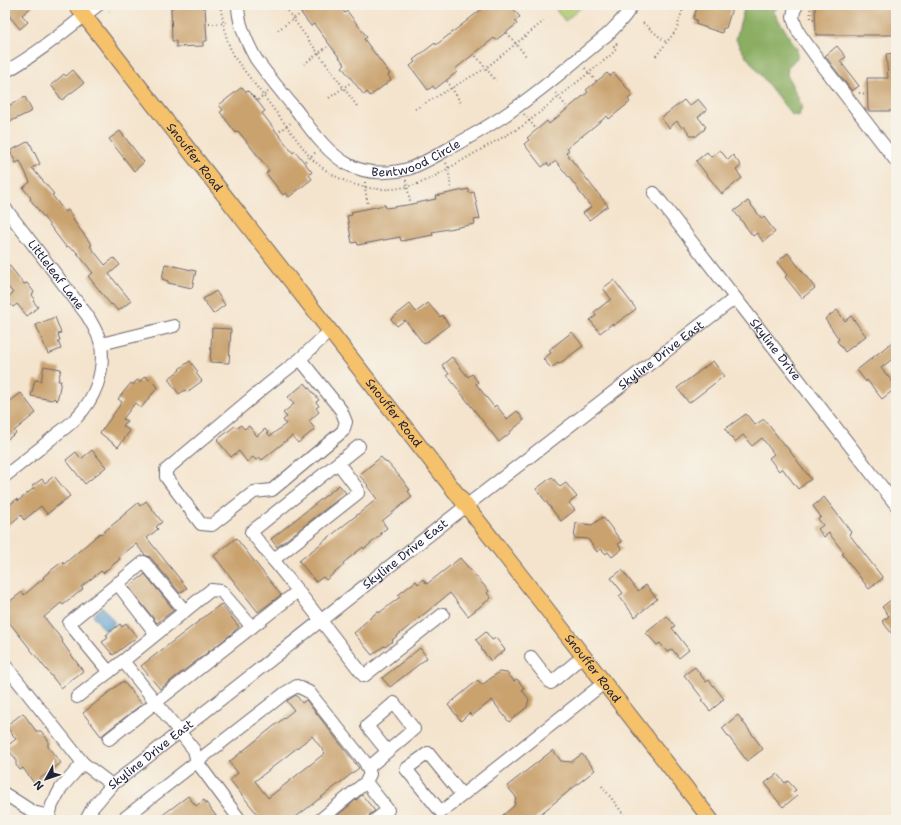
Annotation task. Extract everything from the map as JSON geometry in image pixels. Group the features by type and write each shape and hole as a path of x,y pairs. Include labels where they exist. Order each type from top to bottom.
{"main road":[{"name":"Snouffer Road","path":"80,10 711,820"}],"street":[{"path":"5,72 42,49 80,10 98,5"},
{"name":"Bentwood Circle","path":"238,5 240,20 250,48 256,59 315,135 333,153 350,165 367,171 383,172 396,172 422,163 494,122 518,106 578,59 618,25 632,5"},
{"path":"797,5 794,11 794,17 799,33 896,161"},
{"name":"Skyline Drive","path":"654,193 896,505"},
{"name":"Littleleaf Lane","path":"5,208 87,315 96,330 101,344"},
{"name":"Skyline Drive East","path":"86,820 93,807 112,785 466,506 735,298"},
{"path":"5,476 76,418 90,401 101,374 101,344 174,326"},
{"path":"300,359 341,410 346,422 343,431 272,490 254,492 212,525 201,524 166,477 166,470 300,359 330,332"},
{"path":"359,446 251,532 364,676 443,614"},
{"path":"274,560 358,493 357,488 338,463"},
{"path":"109,672 69,623 117,583 144,562 185,611"},
{"path":"117,583 156,634"},
{"path":"77,697 211,590 221,591 252,627"},
{"path":"109,739 298,591"},
{"path":"531,658 551,683 583,656"},
{"path":"123,661 194,750 197,762 240,820"},
{"path":"5,664 83,763 112,785"},
{"path":"462,795 428,753 406,769 441,812 604,683"},
{"path":"122,820 285,693 297,686 309,692 365,762 370,774 366,782 320,820"},
{"path":"368,768 387,751"},
{"path":"5,794 34,812 49,818 52,805 61,788 83,763"},
{"path":"366,782 388,810 375,820"}],"path":[{"path":"108,12 114,5"},
{"path":"220,5 227,40 234,57 310,157 320,166 339,178 351,184 365,188 390,190 407,187 428,180 448,169 517,129 616,49 614,47 618,42"},
{"path":"283,5 357,106"},
{"path":"656,56 677,28 684,5"},
{"path":"810,5 811,19 816,19"},
{"path":"278,30 298,15"},
{"path":"209,24 223,24 240,20"},
{"path":"416,109 486,68 545,20"},
{"path":"643,23 667,43"},
{"path":"507,33 526,56"},
{"path":"304,64 327,47"},
{"path":"476,56 496,81"},
{"path":"578,59 596,81"},
{"path":"447,81 461,103"},
{"path":"329,98 350,83"},
{"path":"547,83 566,106"},
{"path":"518,106 536,129"},
{"path":"441,153 448,169 451,189"},
{"path":"404,170 410,201"},
{"path":"367,171 365,188 368,205"},
{"path":"602,786 628,820"}],"green space":[{"path":"584,5 565,21 553,6"},
{"path":"745,5 782,5 773,11 797,49 797,58 788,67 787,75 802,106 799,116 792,115 742,51 736,39"}],"water":[{"path":"103,607 115,623 105,631 93,615"}],"building":[{"path":"5,5 34,5 22,15 28,22 20,29 5,11"},
{"path":"174,5 202,5 202,8 205,7 207,41 203,41 203,46 176,47 176,41 172,41 171,8 174,7"},
{"path":"295,5 339,5 345,13 347,11 367,37 364,39 390,74 388,75 391,80 370,96 367,92 364,95 342,67 345,65 314,24 311,26"},
{"path":"487,5 510,5 520,17 515,21 517,24 496,40 494,38 455,69 457,72 435,89 433,86 428,90 410,66 415,62 413,60 435,43 436,45"},
{"path":"698,5 733,5 726,28 723,28 722,33 695,24 697,20 693,19"},
{"path":"815,5 896,5 896,35 816,35"},
{"path":"837,46 846,57 840,61 859,86 852,91 825,56"},
{"path":"896,53 896,111 868,111 867,78 888,78 886,54"},
{"path":"73,70 84,83 62,100 51,85 64,74 66,76"},
{"path":"607,73 610,76 614,73 633,95 628,99 630,102 609,119 607,116 567,148 569,150 566,153 608,206 589,220 583,213 591,207 556,161 549,166 547,163 542,167 524,144 529,140 527,138 534,132 547,121 549,124 588,92 586,90"},
{"path":"242,87 246,92 248,91 255,98 265,111 262,113 275,130 293,153 295,151 312,172 309,175 312,179 289,197 286,193 283,195 266,173 269,171 266,166 238,131 236,133 220,112 223,110 219,105"},
{"path":"25,97 32,111 5,124 5,110 9,108 8,106"},
{"path":"698,99 707,110 698,117 706,127 695,137 694,135 692,137 684,126 682,128 677,121 669,128 661,118 684,100 689,106"},
{"path":"120,131 144,162 134,171 109,139"},
{"path":"29,141 40,164 32,168 54,194 52,195 65,212 68,210 74,219 73,220 92,245 90,246 105,265 114,258 120,265 109,274 131,301 118,311 112,304 111,305 88,276 93,273 74,249 72,250 68,246 66,247 23,188 30,182 20,161 16,163 10,151"},
{"path":"720,150 728,160 733,155 741,166 736,170 742,178 722,194 696,161 707,152 711,157"},
{"path":"469,189 469,193 474,192 480,219 474,220 475,224 432,232 433,235 401,241 400,237 358,245 357,242 352,243 347,216 352,215 351,212 385,205 386,208 407,205 436,199 435,196"},
{"path":"748,201 762,219 764,217 775,232 763,242 757,233 753,236 734,211"},
{"path":"788,253 815,288 802,298 785,277 787,275 777,262"},
{"path":"5,260 24,284 27,283 34,292 32,295 35,299 33,301 38,307 27,316 17,304 13,307 6,299 13,293 5,283"},
{"path":"165,264 196,271 192,288 168,283 168,281 162,279"},
{"path":"614,280 636,309 600,333 590,320 596,316 594,312 611,299 603,288"},
{"path":"216,291 225,305 213,314 203,299"},
{"path":"428,303 440,317 442,315 449,325 424,344 405,320 397,326 391,319 410,304 416,312"},
{"path":"837,310 845,321 851,316 866,336 845,352 837,341 839,339 825,319"},
{"path":"55,317 61,333 58,334 60,340 58,341 61,349 48,354 36,325"},
{"path":"212,328 231,329 229,363 210,362"},
{"path":"572,332 583,346 559,364 558,363 551,368 543,359 551,353 549,350"},
{"path":"896,339 896,356 881,368 896,388 882,399 857,370"},
{"path":"452,357 468,377 472,374 478,382 476,384 494,407 496,405 507,419 517,411 524,420 499,442 447,375 449,374 442,365"},
{"path":"190,361 198,372 196,373 202,381 187,392 185,390 179,394 168,379"},
{"path":"713,361 724,376 689,403 677,388"},
{"path":"44,366 61,369 58,381 61,381 57,401 54,398 52,400 31,396 35,380 41,381"},
{"path":"145,376 158,387 141,408 135,403 123,419 127,421 123,426 130,431 118,447 100,433 122,402 118,399 131,383 133,385 137,380 140,382"},
{"path":"305,383 319,400 316,402 319,406 316,408 319,412 309,421 315,429 298,443 292,436 262,460 259,457 256,460 253,457 247,462 239,451 231,457 217,440 235,426 237,428 241,425 244,429 249,426 257,436 265,429 270,436 286,424 283,420 287,417 283,413 294,404 288,397"},
{"path":"21,393 36,413 14,431 16,433 5,441 5,405"},
{"path":"746,414 755,425 764,419 811,479 798,489 782,468 779,471 769,458 774,454 762,438 752,446 743,435 735,442 725,429"},
{"path":"92,450 106,467 85,484 66,460 76,452 81,459"},
{"path":"381,457 401,478 410,490 408,491 412,497 382,521 387,528 380,533 382,534 364,549 363,547 343,563 344,565 326,580 323,577 316,582 299,561 377,499 359,475"},
{"path":"54,476 70,496 47,514 41,506 24,520 21,515 9,525 5,520 5,508 17,499 18,501 34,488 32,486 42,479 45,483"},
{"path":"552,477 560,487 566,483 577,497 569,503 575,510 561,521 536,489"},
{"path":"339,485 346,493 277,547 271,539"},
{"path":"824,497 851,532 849,534 883,578 869,589 842,554 844,553 829,533 824,537 818,529 823,525 818,519 821,517 813,506"},
{"path":"146,501 162,522 156,527 158,529 147,538 187,588 180,593 150,557 145,555 136,544 119,557 120,559 103,573 101,571 81,587 83,589 63,605 61,603 44,617 63,641 62,642 83,671 61,688 5,617 5,605 22,592 24,595 50,571 62,562 64,564 138,503 140,506"},
{"path":"603,517 622,542 618,544 622,549 612,557 608,552 606,554 601,549 597,552 588,539 574,538 576,523 592,525"},
{"path":"236,538 281,595 258,612 214,556"},
{"path":"460,558 489,591 487,593 491,598 468,616 450,593 392,640 393,641 372,655 354,633 378,611 379,613 400,597 398,595 416,581 418,584 423,579 427,584"},
{"path":"622,570 638,591 646,585 657,599 635,617 619,596 623,593 611,578"},
{"path":"145,574 174,610 157,623 129,587"},
{"path":"896,596 896,639 882,621 889,616 882,607"},
{"path":"221,604 239,627 160,689 141,666"},
{"path":"667,616 675,626 672,628 689,650 679,658 672,649 667,652 660,643 657,645 646,633"},
{"path":"126,623 137,637 113,655 102,642 108,638 106,635 120,624 122,627"},
{"path":"486,632 492,640 496,638 505,650 491,661 476,640"},
{"path":"420,648 427,658 390,687 382,678"},
{"path":"695,667 706,682 709,680 724,699 710,711 701,700 703,699 684,675"},
{"path":"499,672 507,673 514,681 517,679 524,688 522,690 529,699 527,707 509,722 492,700 472,716 469,713 461,721 448,705 478,680 482,685"},
{"path":"123,681 142,704 101,736 83,713"},
{"path":"296,695 302,703 306,700 359,768 292,820 274,820 271,816 266,820 262,820 230,780 238,773 229,762 294,710 287,701","holes":["312,736 325,753 268,798 255,781"]},
{"path":"23,713 36,731 41,731 48,740 48,747 61,763 34,783 23,768 20,770 16,765 16,759 6,747 16,739 6,726"},
{"path":"738,715 763,749 747,761 722,728"},
{"path":"553,750 561,761 571,762 582,754 595,770 533,820 497,820 514,806 516,797 507,786"},
{"path":"777,774 785,783 788,781 796,790 793,792 797,796 783,807 770,792 771,791 765,783"},
{"path":"362,795 375,811 370,814 368,819 332,820"},
{"path":"188,796 196,806 204,800 219,820 156,820"}]}
